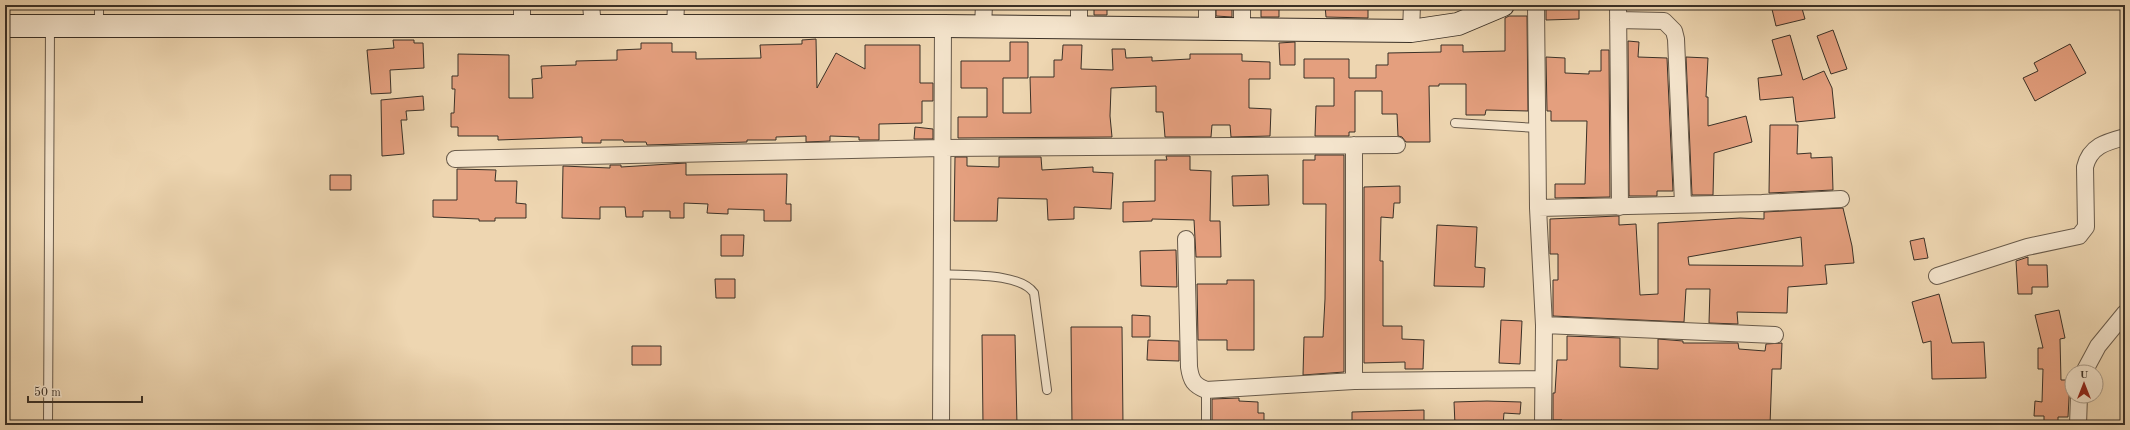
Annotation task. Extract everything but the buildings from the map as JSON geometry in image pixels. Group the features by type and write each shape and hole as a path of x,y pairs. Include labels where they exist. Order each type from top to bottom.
{"street":[{"path":"1079,5 1079,27"},
{"path":"1207,5 1207,28"},
{"path":"1242,5 1242,28"},
{"path":"1411,31 1412,5"},
{"path":"5,26 99,26 522,15 675,15 944,26 984,16 1079,27 1411,31 1458,24 1503,5"},
{"path":"1536,5 1538,208 1544,325 1543,425"},
{"path":"1620,207 1618,13 1664,21 1674,31 1676,39 1683,204"},
{"path":"941,425 941,148 944,26"},
{"path":"1937,276 2027,247 2079,236 2086,227 2085,167 2087,159 2096,147 2125,137"},
{"path":"1354,145 1354,381"},
{"path":"455,159 941,148 1398,145"},
{"path":"1538,208 1762,203 1841,198"},
{"path":"1186,239 1190,376 1195,385 1206,390 1354,381 1543,378"},
{"path":"2088,364 2098,346 2125,313"},
{"path":"1544,325 1775,335"},
{"path":"2078,425 2079,404"}],"lane":[{"path":"99,26 100,5"},
{"path":"48,425 50,26"},
{"path":"1456,123 1538,128"},
{"path":"941,274 1014,280 1030,287 1034,293 1047,390"},
{"path":"1206,390 1206,425"}]}
